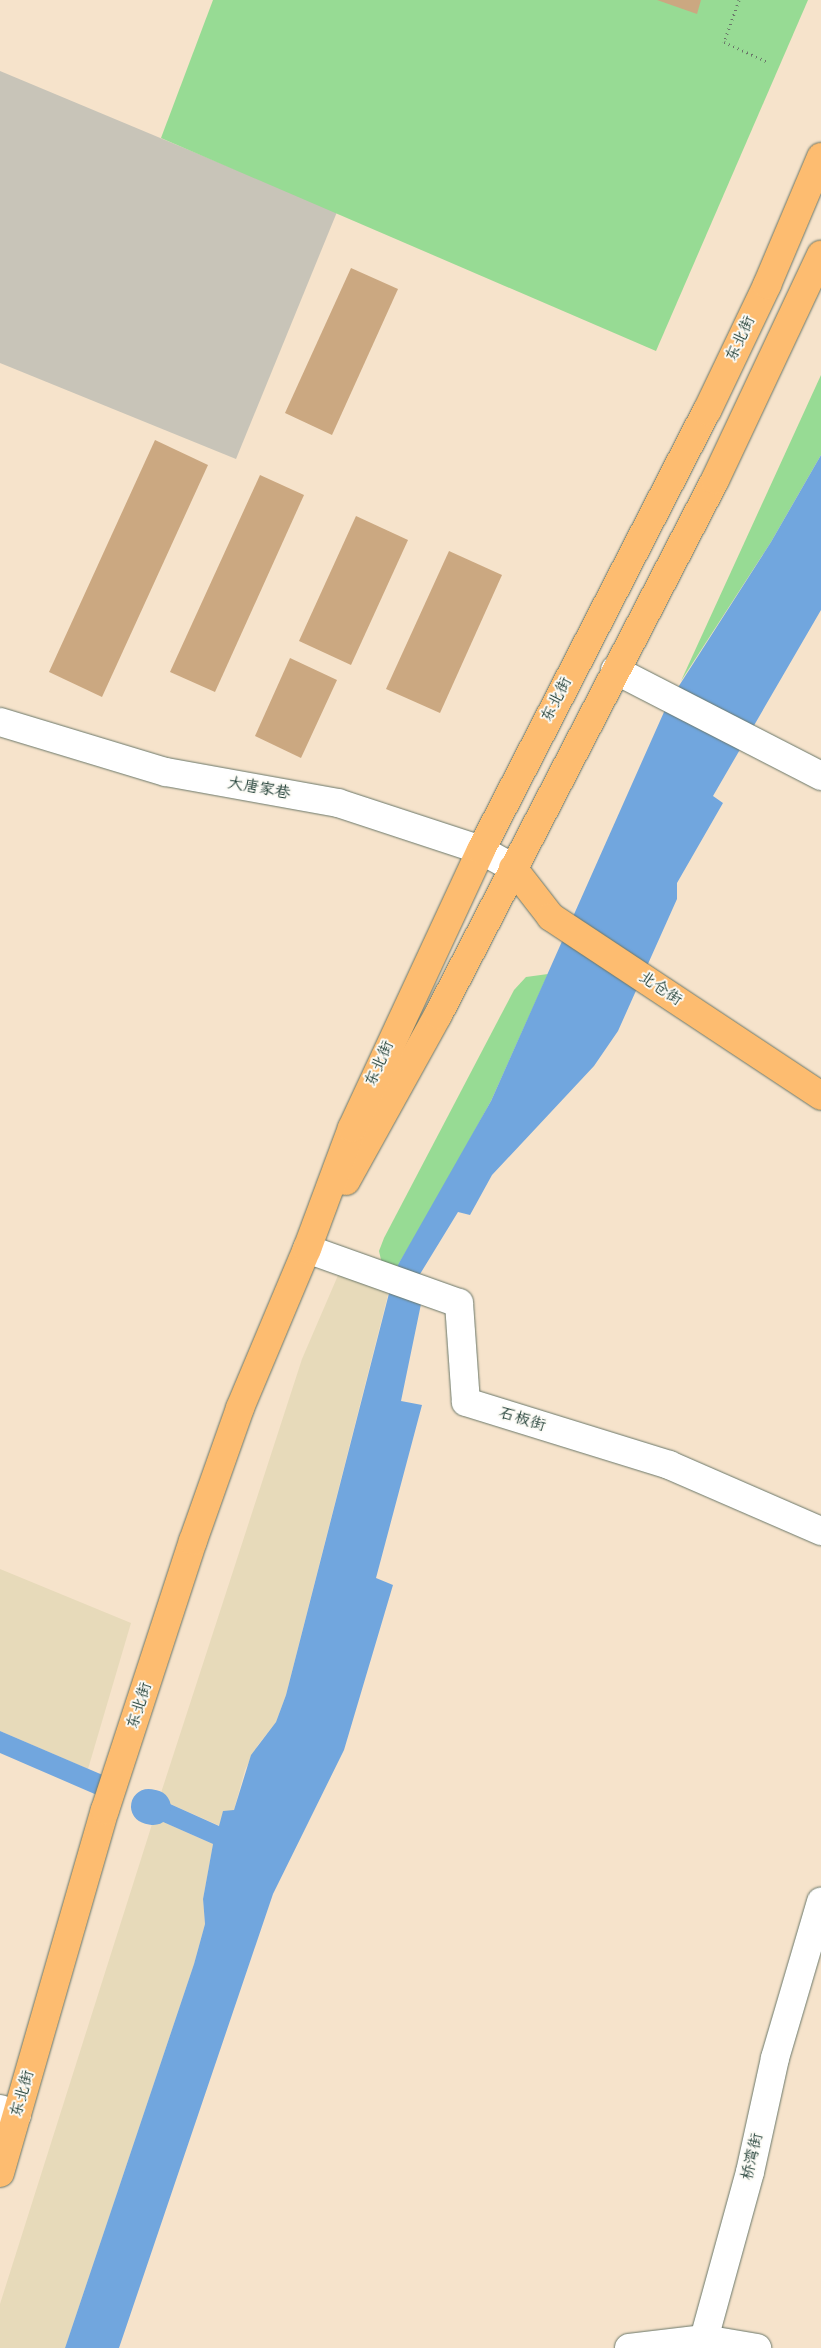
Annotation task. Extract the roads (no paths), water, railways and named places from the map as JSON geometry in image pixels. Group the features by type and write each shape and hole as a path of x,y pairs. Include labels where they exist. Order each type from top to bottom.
{"main road":[{"name":"东北街","path":"0,2173 8,2112 196,1532 244,1399 308,1249 330,1184 372,1082 481,850 647,530 758,303 821,157"},
{"name":"东北街","path":"308,1249 392,1100 680,548 760,388 821,255"},
{"name":"北仓街","path":"513,868 551,917 821,1096"}],"street":[{"path":"615,670 660,691 821,776"},
{"name":"大唐家巷","path":"0,722 166,772 338,803 481,850 513,868"},
{"name":"石板街","path":"308,1249 459,1303 466,1402 669,1465 821,1531"},
{"name":"桥湾街","path":"704,2339 750,2172 775,2058 821,1902"},
{"path":"629,2348 704,2339 757,2348"}],"water":[{"path":"821,455 821,610 713,796 723,803 677,883 677,899 618,1031 594,1066 492,1175 470,1215 458,1212 417,1279 421,1304 401,1401 422,1405 376,1578 393,1585 344,1750 273,1894 119,2348 65,2348 194,1964 205,1924 203,1899 213,1844 154,1818 153,1807 159,1799 219,1826 223,1811 234,1810 251,1755 276,1722 286,1695 395,1270 491,1101 668,703 771,542"},
{"path":"0,1731 105,1776 97,1795 0,1753"}],"waterway":[{"path":"148,1806 153,1807"}]}
